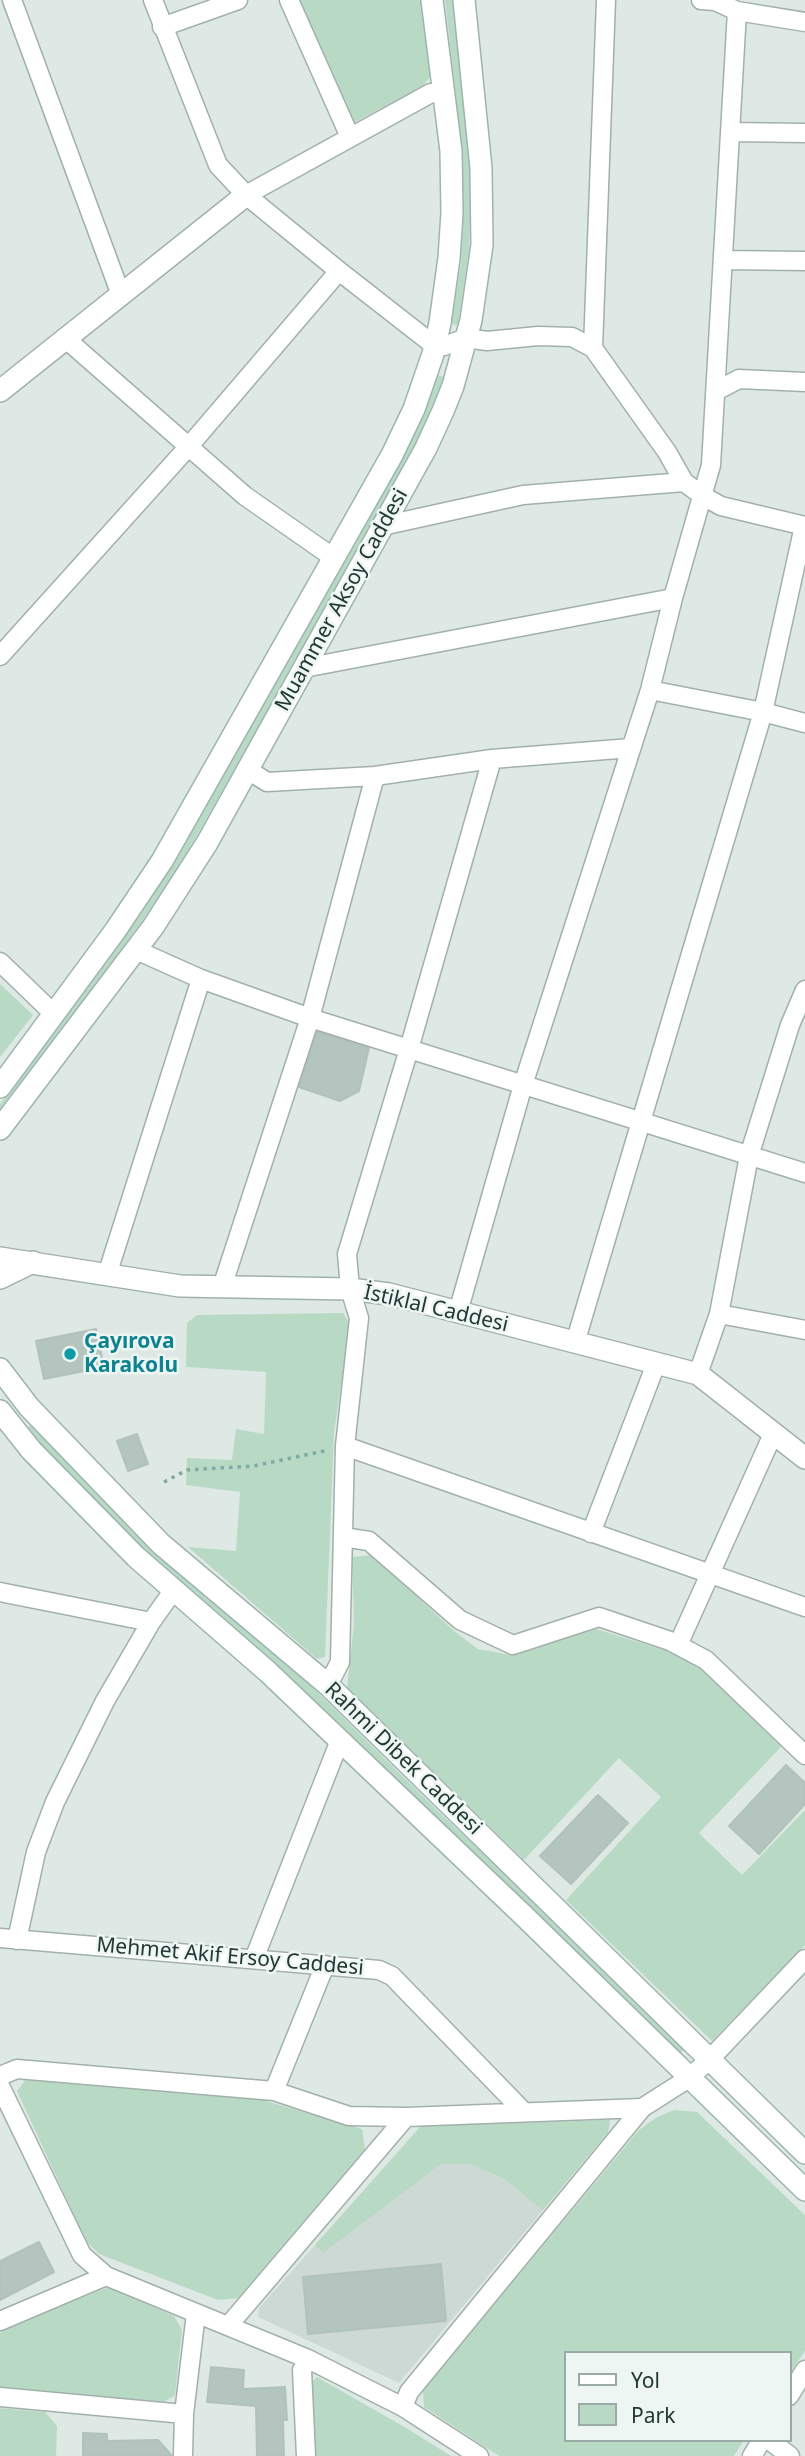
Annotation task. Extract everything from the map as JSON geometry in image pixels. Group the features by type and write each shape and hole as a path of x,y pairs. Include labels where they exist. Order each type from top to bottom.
{"main road":[{"path":"0,1087 115,931 162,861 404,432 425,381 446,289 452,213 451,151 432,0"},
{"name":"Muammer Aksoy Caddesi","path":"0,1129 136,950 207,843 426,448 443,411 466,338 477,285 483,212 464,0"},
{"path":"0,391 246,195"},
{"name":"İstiklal Caddesi","path":"0,1258 180,1286 350,1289 389,1294 698,1374 805,1458"},
{"path":"0,1278 33,1262"},
{"name":"Rahmi Dibek Caddesi","path":"0,1369 29,1407 161,1544 328,1685 805,2153"},
{"name":"Rahmi Dibek Caddesi","path":"0,1411 31,1450 90,1511 173,1591 268,1672 340,1740 805,2190"}],"street":[{"path":"12,0 121,295"},
{"path":"153,0 218,165 246,195 339,271 435,346 444,346 466,338 487,341 538,336 572,337 593,348 667,452 684,482 721,506 805,526 763,712 575,1343"},
{"path":"162,27 238,0"},
{"path":"289,0 350,137"},
{"path":"593,348 606,0"},
{"path":"701,0 715,0 737,12 805,22"},
{"path":"458,1312 523,1085 650,690 711,465 737,12"},
{"path":"246,195 431,93 444,94"},
{"path":"730,132 805,133"},
{"path":"723,260 805,261"},
{"path":"0,656 190,445 339,271"},
{"path":"66,339 245,496 334,558"},
{"path":"716,391 739,379 805,382"},
{"path":"382,526 523,495 684,482"},
{"path":"304,668 673,598"},
{"path":"650,690 805,723"},
{"path":"248,769 267,782 375,776 492,759 631,748"},
{"path":"328,1685 340,1662 345,1446 359,1318 350,1289 347,1254 492,759"},
{"path":"222,1287 310,1018 375,776"},
{"path":"136,950 201,979 310,1018 805,1173"},
{"path":"0,962 54,1014"},
{"path":"107,1275 201,979"},
{"path":"698,1374 719,1314 749,1156 790,1025 805,990"},
{"path":"719,1314 805,1329"},
{"path":"591,1533 656,1364"},
{"path":"678,1645 773,1434"},
{"path":"345,1446 805,1607"},
{"path":"343,1537 369,1541 460,1620 513,1645 599,1617 678,1645 706,1660 805,1755"},
{"path":"9,1939 55,1802 105,1702 151,1622 173,1591"},
{"path":"0,1592 151,1622"},
{"path":"254,1959 340,1740"},
{"name":"Mehmet Akif Ersoy Caddesi","path":"9,1939 379,1970 392,1976 524,2112"},
{"path":"403,2407 409,2392 642,2108 689,2078 710,2059 805,1959"},
{"path":"274,2091 325,1965"},
{"path":"0,2076 17,2069 274,2091 349,2116 406,2117 642,2108"},
{"path":"0,2085 82,2255 106,2276 308,2359 403,2407 479,2456"},
{"path":"228,2326 406,2117"},
{"path":"0,2321 106,2276"},
{"path":"183,2456 184,2414 196,2313"},
{"path":"306,2456 302,2370 308,2359"},
{"path":"791,2393 805,2370"},
{"path":"0,2397 184,2414"},
{"path":"772,2442 790,2456"}],"path":[{"path":"164,1482 187,1470 253,1466 345,1446"}],"shaded area":[{"path":"610,2120 608,2132 399,2383 258,2317 259,2308 421,2126"}],"green space":[{"path":"299,0 421,0 430,77 422,87 353,123 346,119"},
{"path":"445,0 453,0 469,149 471,194 469,250 458,325 451,324 461,263 462,153"},
{"path":"437,375 444,377 404,470 170,883 0,1114 0,1104 142,913 183,848 417,425"},
{"path":"0,984 33,1015 0,1057"},
{"path":"343,1313 350,1324 334,1433 325,1657 317,1659 188,1547 236,1551 240,1492 186,1485 187,1458 232,1460 236,1429 264,1434 266,1372 186,1367 187,1323 197,1315"},
{"path":"32,1424 306,1681 555,1921 685,2048 680,2054 286,1673 172,1577 26,1429"},
{"path":"372,1555 454,1631 478,1649 511,1655 593,1628 670,1652 706,1671 781,1747 699,1833 742,1875 805,1810 805,1945 712,2041 566,1900 661,1797 619,1758 524,1860 347,1688 354,1623 352,1557"},
{"path":"26,2079 252,2097 362,2129 365,2149 238,2298 218,2300 99,2254 86,2241 17,2091"},
{"path":"674,2110 697,2112 805,2215 805,2351 791,2371 791,2351 564,2351 564,2442 743,2442 734,2456 499,2456 424,2407 423,2390 639,2130 657,2117"},
{"path":"610,2120 608,2132 543,2210 503,2178 470,2164 441,2164 323,2253 315,2245 421,2126"},
{"path":"109,2287 174,2316 182,2330 175,2395 161,2404 0,2388 0,2333 10,2326"},
{"path":"317,2377 451,2456 314,2456 311,2383"},
{"path":"0,2408 45,2412 57,2426 56,2456 0,2456"}],"building":[{"path":"317,1032 369,1048 359,1091 340,1101 299,1087"},
{"name":"Çayırova Karakolu","path":"96,1329 104,1367 44,1379 36,1341"},
{"path":"137,1434 148,1464 128,1471 117,1441"},
{"path":"786,1765 805,1783 805,1804 759,1854 729,1826"},
{"path":"598,1795 628,1823 571,1884 540,1856"},
{"path":"39,2242 54,2272 0,2300 0,2261"},
{"path":"441,2264 446,2321 308,2334 303,2277"},
{"path":"211,2367 244,2370 243,2389 285,2387 287,2420 283,2420 284,2456 257,2456 256,2406 207,2402"},
{"path":"83,2433 107,2434 107,2441 158,2440 172,2456 83,2456"}],"place":[{"name":"Çayırova Karakolu","path":"70,1354"}]}
